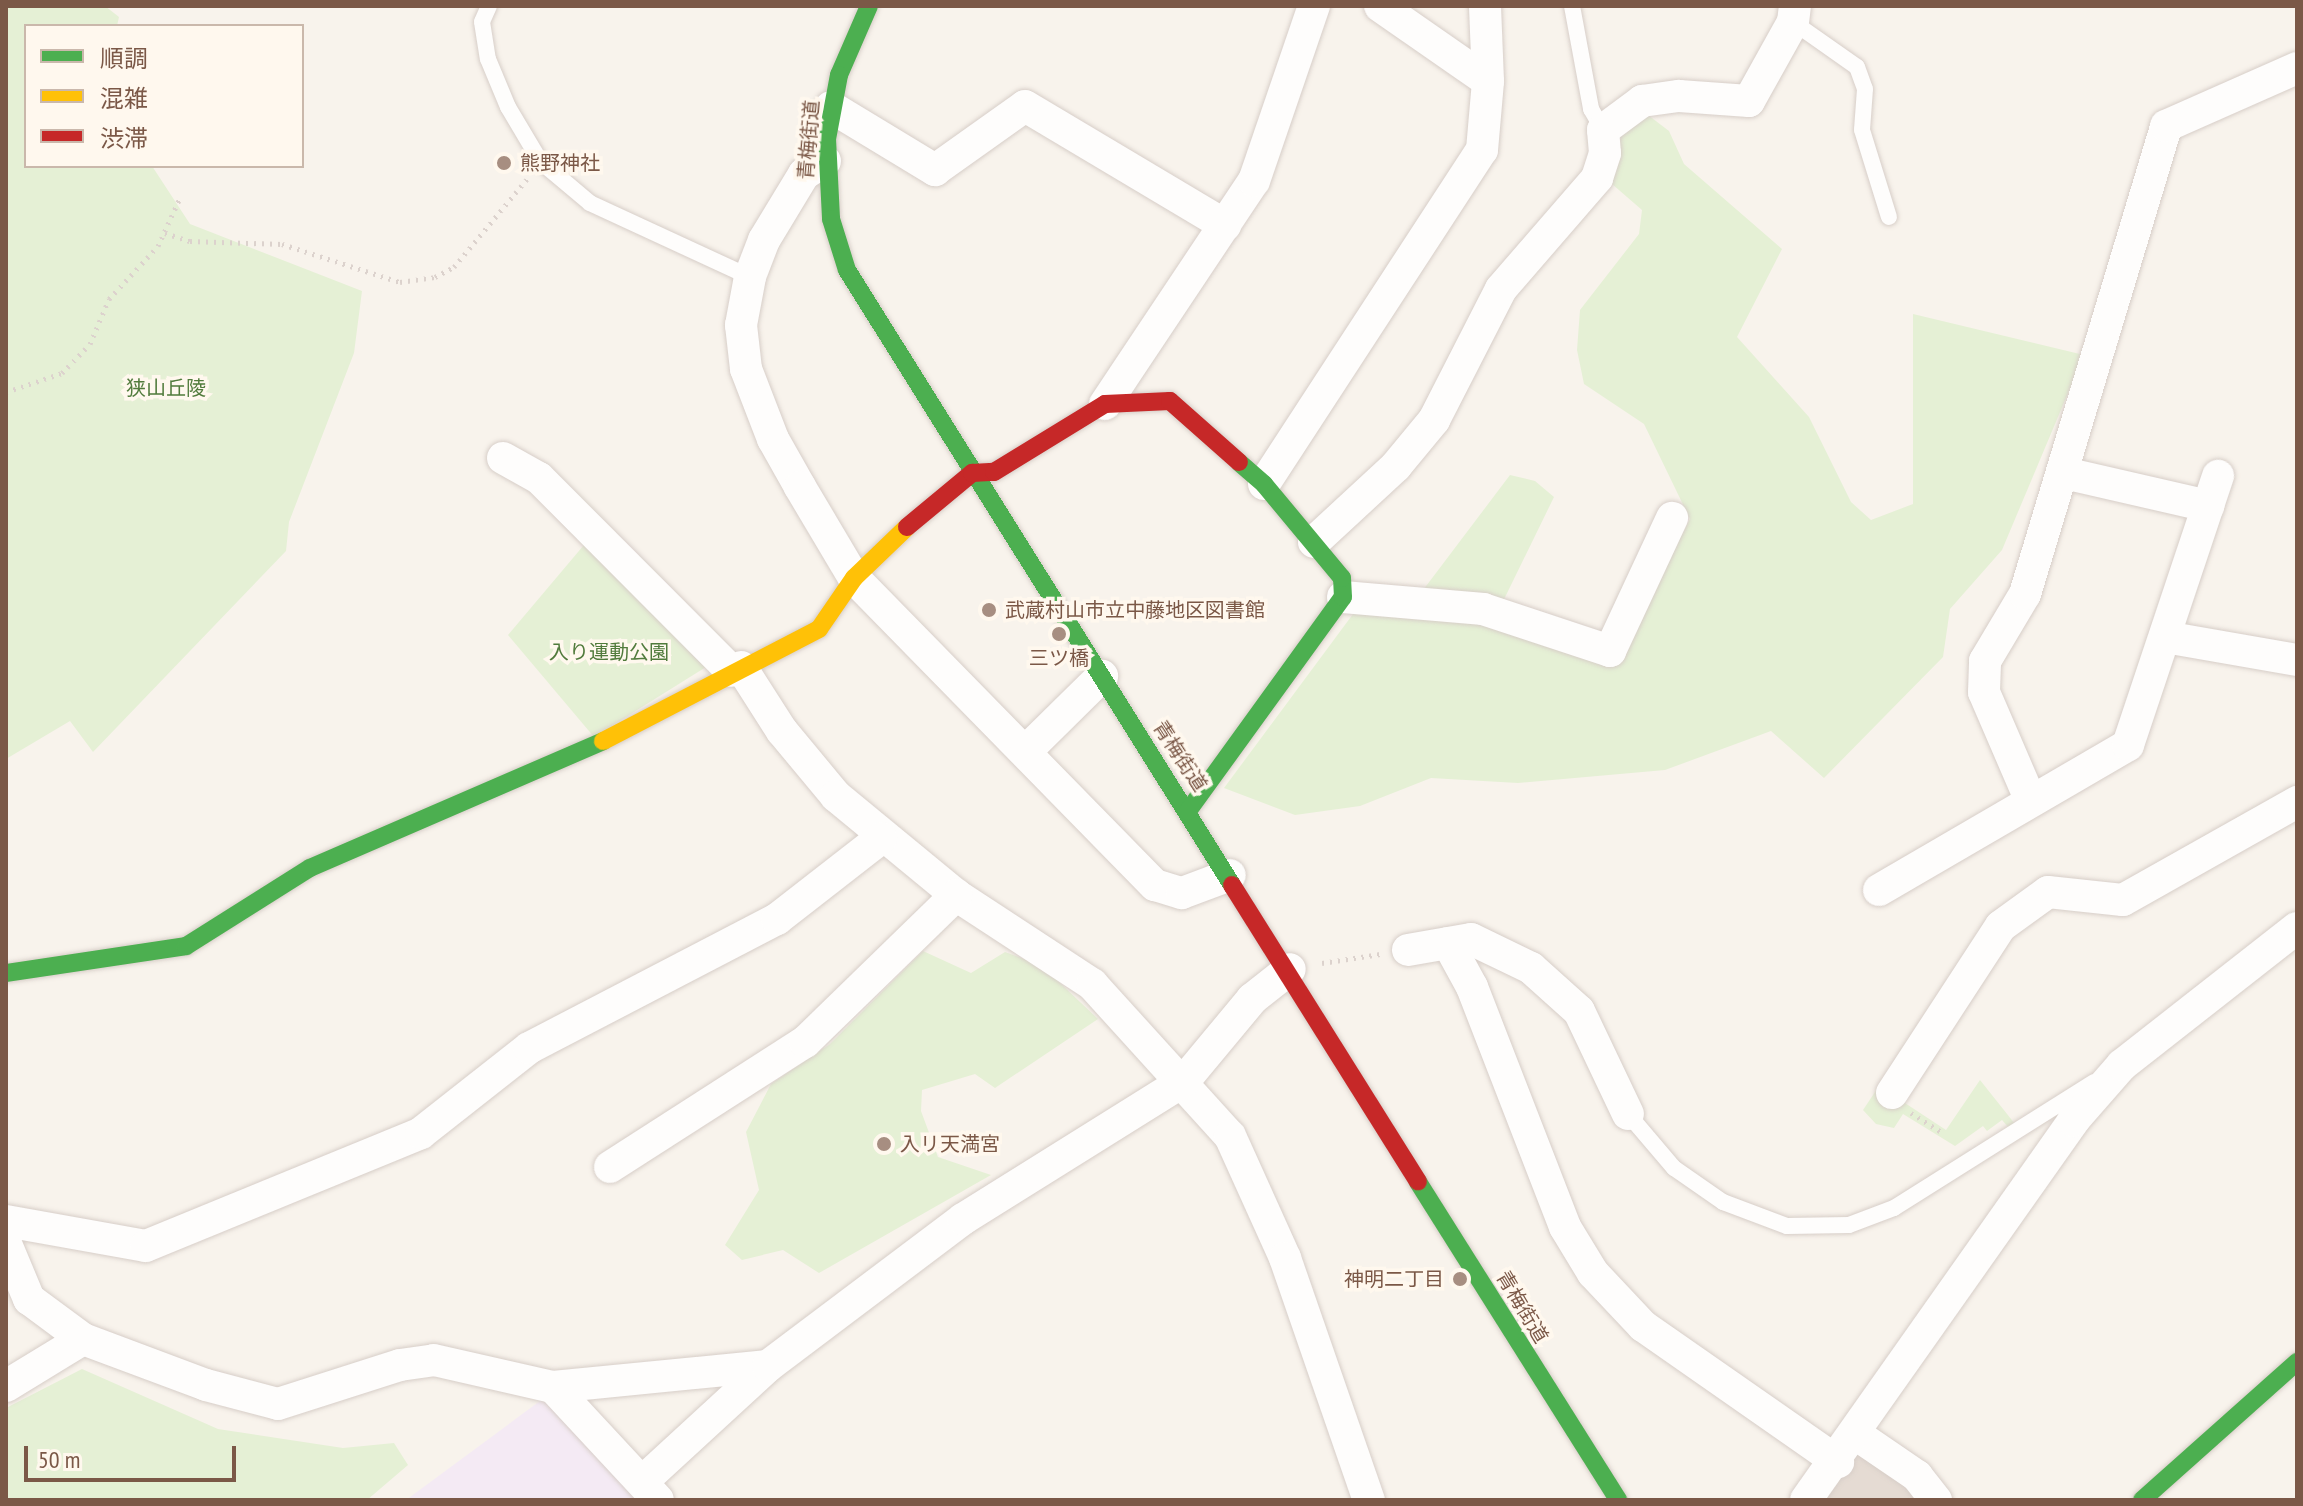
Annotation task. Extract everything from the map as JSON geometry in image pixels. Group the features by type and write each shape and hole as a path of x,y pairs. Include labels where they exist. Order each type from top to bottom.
{"street":[{"name":"青梅街道","path":"869,6 831,107 825,161 831,219 847,270 972,473 1290,969 1618,1500"},
{"path":"6,973 186,946 310,868 505,791 736,669 819,629 854,578 890,539 972,473 994,472 1105,404 1254,181 1314,6"},
{"path":"1380,6 1488,81"},
{"path":"1264,484 1482,150 1488,81 1485,6"},
{"path":"1314,542 1396,466 1434,420 1501,289 1597,178 1605,153 1603,130 1642,101 1679,96 1749,101 1794,14"},
{"path":"2030,799 1984,692 1985,661 2025,594 2064,473 2166,126 2297,68"},
{"path":"831,107 935,170 1025,106 1225,225"},
{"path":"825,161 804,174 790,193 750,277 741,325 746,369 773,439 854,578 1155,885 1182,893 1230,875"},
{"path":"1105,404 1170,401 1264,484 1342,578 1343,597 1188,811"},
{"path":"503,458 537,468 736,669 836,796 881,838 956,895 1092,984 1184,1081 1230,1136 1257,1190 1369,1500"},
{"path":"2064,473 2208,506"},
{"path":"1879,890 2030,799 2128,745 2218,476"},
{"path":"1343,597 1483,609 1610,651 1672,518"},
{"path":"2165,637 2297,660"},
{"path":"1026,751 1102,676"},
{"path":"1899,1102 2001,926 2012,917 2048,892 2123,900 2297,802"},
{"path":"6,1221 146,1246 214,1223 421,1133 529,1048 777,919 881,838"},
{"path":"610,1167 805,1042 956,895"},
{"path":"1806,1500 1838,1462 2073,1121 2122,1065 2297,928"},
{"path":"1408,950 1471,939 1531,968 1579,1011 1628,1114"},
{"path":"1448,943 1472,987 1565,1227 1593,1273 1643,1326 1838,1462"},
{"path":"553,1387 650,1491 768,1366 963,1219 1184,1081 1252,999 1290,969"},
{"path":"6,1244 29,1299 83,1339 206,1385 278,1404 400,1365 434,1360 553,1387 768,1366"},
{"path":"6,1386 83,1339"},
{"path":"2142,1500 2297,1362"},
{"path":"1857,1435 1917,1476 1936,1500"}],"lane":[{"path":"489,6 482,22 488,59 508,107 540,161 590,203 750,277"},
{"path":"1572,6 1591,109 1603,130"},
{"path":"1794,14 1857,67 1865,89 1862,130 1889,217"},
{"path":"1628,1114 1674,1168 1723,1202 1787,1226 1849,1225 1894,1208 2122,1065"}],"path":[{"path":"165,233 190,241 282,244 400,282 435,277 454,267 540,161"},
{"path":"6,392 62,373 90,344 109,299 165,233 180,198"},
{"path":"1290,969 1408,950"},
{"path":"1899,1102 1943,1133"}],"shaded area":[{"path":"544,1398 637,1500 406,1500"}],"green space":[{"name":"狭山丘陵","path":"6,6 105,6 119,17 117,24 24,24 24,168 153,168 190,224 362,291 354,353 289,522 286,551 93,752 70,721 6,759"},
{"path":"1648,115 1669,131 1684,164 1782,249 1737,337 1809,417 1851,502 1871,520 1913,504 1913,314 2084,355 2002,550 1950,609 1943,657 1824,778 1771,731 1665,770 1518,783 1431,778 1360,806 1295,815 1224,788 1356,610 1405,614 1510,475 1535,481 1554,497 1491,626 1617,661 1690,519 1644,424 1584,384 1577,350 1580,310 1639,234 1642,210 1612,184 1621,137"},
{"name":"入り運動公園","path":"589,539 714,662 594,737 508,635"},
{"path":"923,951 971,973 1005,952 1041,965 1098,1019 995,1088 975,1074 922,1090 921,1111 938,1157 991,1175 819,1273 783,1250 742,1260 725,1245 759,1190 746,1132 771,1084 830,1044"},
{"path":"1980,1080 2015,1124 2009,1128 2002,1120 1987,1131 1983,1126 1955,1146 1903,1114 1894,1128 1876,1124 1863,1110 1879,1086 1946,1130"},
{"path":"82,1369 218,1429 343,1448 394,1443 408,1465 367,1500 6,1500 6,1408"}],"building":[{"path":"1857,1454 1900,1467 1926,1500 1793,1500"}],"traffic: fast":[{"path":"869,6 839,75 827,139 831,219 847,270 1232,885"},
{"path":"1188,811 1343,597 1342,578 1264,484 1239,462"},
{"path":"6,973 186,946 310,868 603,741"},
{"path":"1418,1182 1618,1500"},
{"path":"2142,1500 2297,1362"}],"traffic: slow":[{"path":"603,741 819,629 854,578 907,527"}],"traffic: jam":[{"path":"907,527 972,473 994,472 1105,404 1170,401 1239,462"},
{"path":"1232,885 1418,1182"}],"place":[{"name":"熊野神社","path":"504,163"},
{"name":"武蔵村山市立中藤地区図書館","path":"989,610"},
{"name":"三ツ橋","path":"1059,634"},
{"name":"入リ天満宮","path":"884,1144"},
{"name":"神明二丁目","path":"1460,1279"}]}
